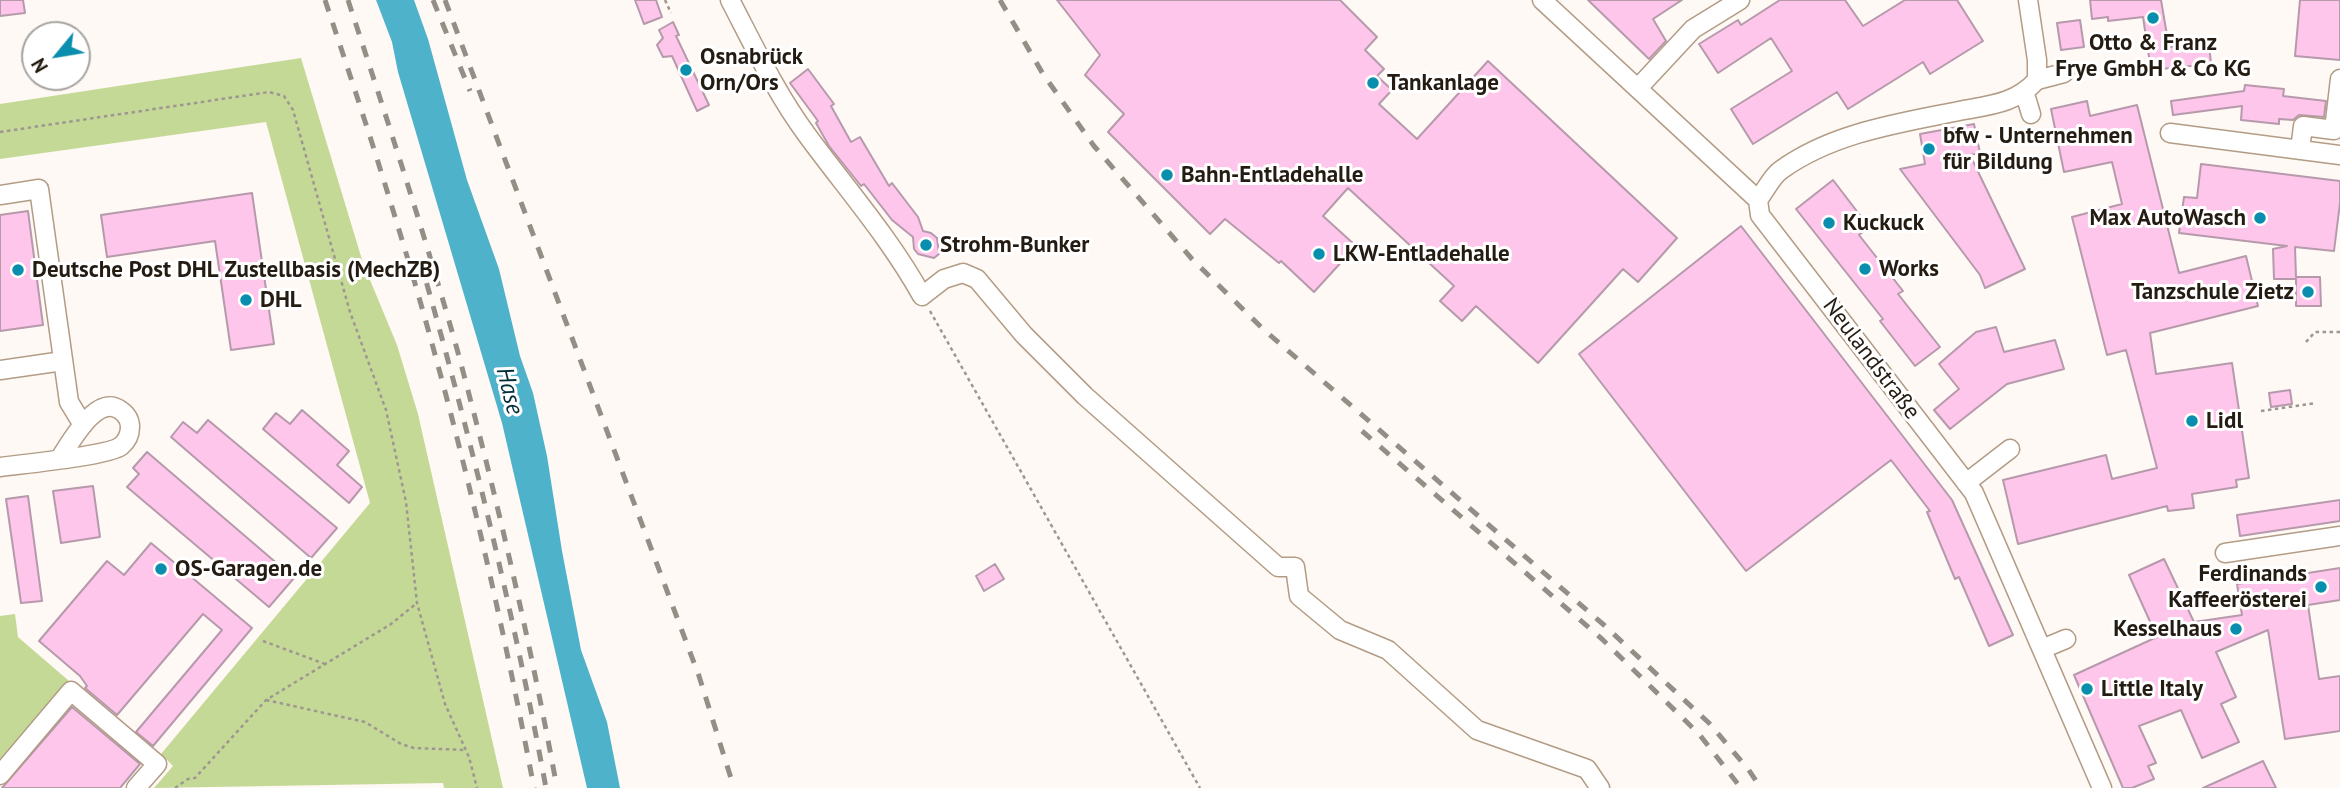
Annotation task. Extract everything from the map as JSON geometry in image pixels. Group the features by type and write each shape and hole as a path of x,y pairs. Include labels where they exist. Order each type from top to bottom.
{"street":[{"path":"730,0 775,85 805,133 903,262 922,296 944,279 963,273 976,279 1024,335 1085,396 1278,567 1295,567 1299,596 1340,630 1388,650 1477,730 1587,769 1600,788"},
{"name":"Neulandstraße","path":"1542,0 1758,200 1760,215 1974,493 2102,788"},
{"path":"1638,88 1693,29 1740,0"},
{"path":"2028,0 2038,60 2037,80"},
{"path":"1758,200 1778,171 1820,148 1886,126 2004,102 2025,94 2037,80 2064,73"},
{"path":"2300,150 2303,126 2334,130 2340,79"},
{"path":"2025,94 2031,114"},
{"path":"2171,133 2340,155"},
{"path":"0,195 39,190 69,402 83,425"},
{"path":"0,370 63,361"},
{"path":"0,467 100,453 120,447 128,438 130,421 115,407 103,406 83,425 60,458"},
{"path":"1966,483 2010,449"},
{"path":"2225,554 2340,536"},
{"path":"2042,649 2066,639"},
{"path":"0,775 71,691 157,764 136,788"}],"path":[{"path":"665,0 671,13"},
{"path":"0,132 269,92 284,96 293,110 350,312 386,410 406,502 417,603 446,704 466,750 477,788"},
{"path":"922,296 1200,788"},
{"path":"2306,342 2315,332 2340,332"},
{"path":"2261,411 2316,403"},
{"path":"175,788 188,779 195,778 266,700 391,624 417,603"},
{"path":"264,641 325,664"},
{"path":"266,700 365,722 401,744 414,748 466,750"}],"green space":[{"path":"301,58 363,263 397,345 418,414 503,788 444,788 443,783 154,788 173,766 161,754 370,503 266,122 0,159 0,104"},
{"path":"15,614 18,637 69,681 0,763 0,616"}],"water":[{"name":"Hase","path":"376,0 414,0 428,39 467,180 499,269 520,356 533,393 547,456 581,650 607,722 620,788 587,788 502,423 398,72 392,42"}],"building":[{"path":"0,0 23,0 25,13 0,16"},
{"path":"635,0 656,0 662,17 644,24"},
{"path":"1057,0 1340,0 1377,37 1365,50 1384,69 1377,76 1392,90 1379,104 1417,139 1488,61 1677,238 1638,282 1623,269 1538,363 1476,306 1462,321 1440,301 1454,286 1348,188 1323,216 1356,246 1314,292 1281,261 1279,263 1225,219 1210,234 1108,132 1124,114 1085,75 1100,55"},
{"path":"1588,0 1682,0 1653,19 1666,41 1649,59"},
{"path":"1780,0 1845,0 1863,26 1905,0 1957,0 1983,41 1930,74 1923,62 1848,109 1837,92 1753,144 1731,109 1792,71 1771,38 1718,73 1699,44 1738,20 1741,25"},
{"path":"2090,0 2161,0 2169,47 2209,43 2211,64 2151,70 2143,17 2108,21 2108,17 2092,19"},
{"path":"2300,0 2340,0 2340,60 2295,56"},
{"path":"2080,20 2084,47 2061,50 2057,23"},
{"name":"Osnabrück Orn/Ors","path":"673,22 679,35 676,36 709,105 697,111 672,56 663,57 657,45 663,38 659,30"},
{"path":"808,69 834,104 831,106 851,142 860,137 889,186 892,183 918,217 923,231 937,238 939,254 934,258 918,254 914,249 913,237 892,220 829,146 816,123 818,121 790,83"},
{"path":"2245,85 2284,89 2283,96 2326,101 2324,117 2299,115 2293,120 2279,119 2279,124 2241,120 2242,106 2173,115 2171,101 2244,91"},
{"path":"2087,101 2090,116 2137,105 2179,273 2246,256 2258,306 2150,333 2156,374 2232,363 2249,478 2236,480 2237,487 2192,494 2194,508 2168,511 2167,506 2018,544 2003,480 2106,455 2112,479 2157,468 2126,350 2107,355 2072,217 2122,204 2112,162 2064,172 2051,109"},
{"path":"1974,124 1980,153 1970,155 2025,269 1985,288 1980,275 1900,169 1925,164 1920,134"},
{"name":"Max AutoWasch","path":"2201,164 2340,181 2334,251 2295,247 2296,277 2320,277 2321,306 2296,306 2296,279 2274,279 2273,249 2287,246 2179,233 2184,197 2197,198"},
{"path":"1833,180 1869,227 1859,235 1903,291 1898,294 1940,347 1915,366 1880,321 1883,319 1796,209"},
{"name":"DHL","path":"252,193 274,344 231,350 215,241 107,257 101,215"},
{"name":"Deutsche Post DHL Zustellbasis (MechZB)","path":"28,211 43,325 0,331 0,215"},
{"path":"1741,226 1952,500 2013,635 1989,646 1959,577 1955,579 1927,512 1930,511 1891,460 1746,571 1579,354"},
{"path":"1996,327 2004,352 2055,340 2064,369 2007,384 1950,429 1934,410 1959,389 1939,364 1976,332"},
{"path":"2290,390 2292,404 2271,407 2269,393"},
{"path":"302,410 349,451 337,465 362,487 349,503 263,429 276,413 290,424"},
{"path":"208,420 337,528 311,558 171,437 183,422 197,433"},
{"path":"147,452 294,578 269,607 127,487 139,474 133,468"},
{"path":"93,486 100,537 61,543 53,491"},
{"path":"28,496 42,601 21,603 6,499"},
{"path":"2340,500 2340,521 2240,536 2237,515"},
{"path":"151,543 252,628 153,746 136,732 222,630 203,614 117,715 85,688 87,686 80,676 39,641 107,561 124,575"},
{"path":"2164,559 2194,622 2242,615 2237,584 2340,568 2340,600 2308,605 2319,679 2340,676 2340,731 2285,739 2268,630 2216,652 2236,697 2221,704 2239,742 2202,758 2181,710 2139,726 2156,763 2148,766 2154,779 2132,788 2123,788 2074,675 2157,637 2129,575"},
{"path":"995,564 1004,579 984,591 976,576"},
{"path":"72,707 140,764 120,788 2,788"},
{"path":"2263,761 2276,788 2203,788"}],"railway":[{"path":"325,0 368,129 434,350 505,641 534,788"},
{"path":"348,0 457,349 512,567 557,788"},
{"path":"433,0 470,91"},
{"path":"445,0 699,676 734,788"},
{"path":"1000,0 1043,74 1094,146 1192,259 1263,329 1604,625 1709,723 1761,788"},
{"path":"420,260 489,522 546,788"},
{"path":"1362,431 1602,639 1699,734 1741,788"}],"place":[{"name":"Otto & Franz Frye GmbH & Co KG","path":"2153,18"},
{"name":"Osnabrück Orn/Ors","path":"686,70"},
{"name":"Tankanlage","path":"1373,83"},
{"name":"bfw - Unternehmen für Bildung","path":"1929,149"},
{"name":"Bahn-Entladehalle","path":"1167,175"},
{"name":"Max AutoWasch","path":"2260,218"},
{"name":"Kuckuck","path":"1829,223"},
{"name":"Strohm-Bunker","path":"926,245"},
{"name":"LKW-Entladehalle","path":"1319,254"},
{"name":"Works","path":"1865,269"},
{"name":"Deutsche Post DHL Zustellbasis (MechZB)","path":"18,270"},
{"name":"Tanzschule Zietz","path":"2308,292"},
{"name":"DHL","path":"246,300"},
{"name":"Lidl","path":"2192,421"},
{"name":"OS-Garagen.de","path":"161,569"},
{"name":"Ferdinands Kaffeerösterei","path":"2321,587"},
{"name":"Kesselhaus","path":"2236,629"},
{"name":"Little Italy","path":"2087,689"}]}
